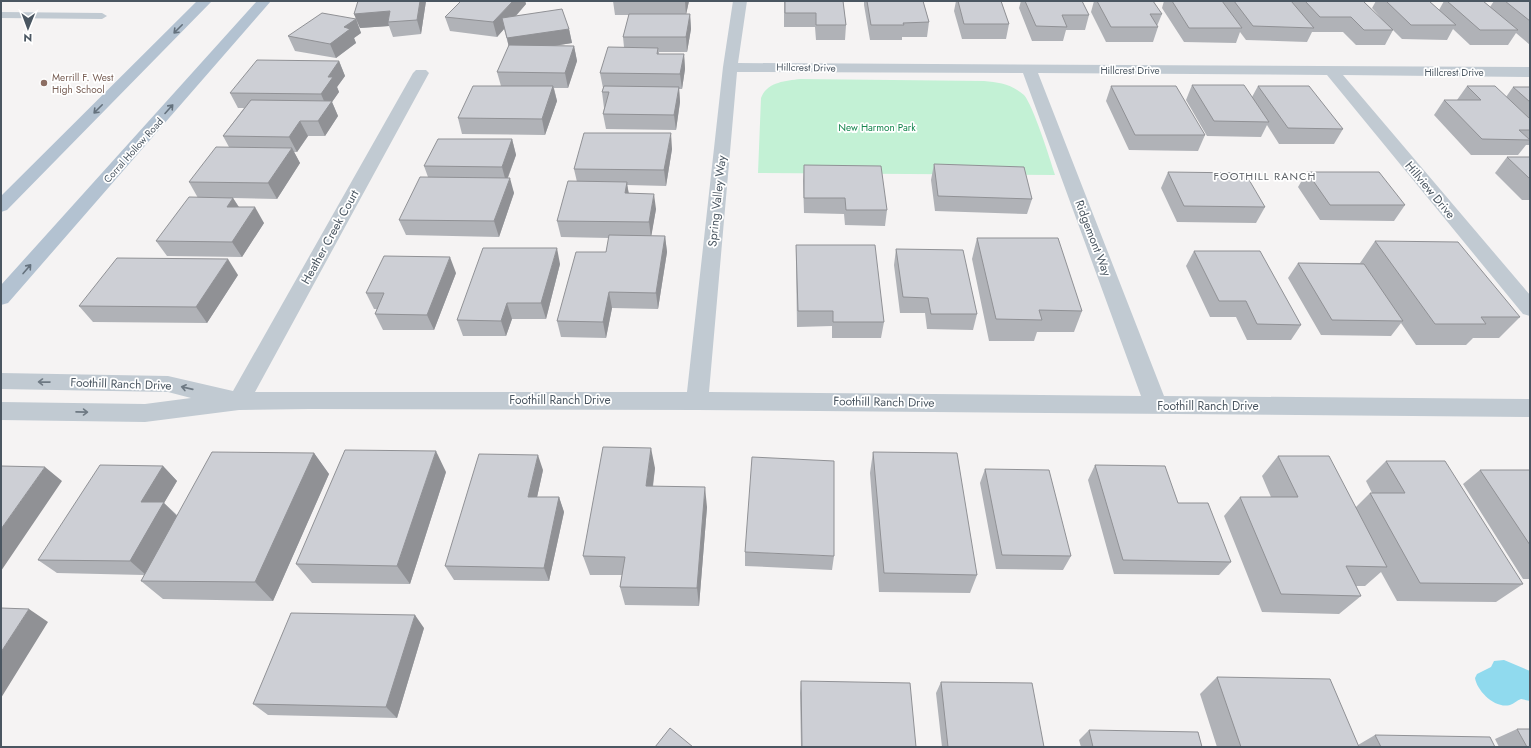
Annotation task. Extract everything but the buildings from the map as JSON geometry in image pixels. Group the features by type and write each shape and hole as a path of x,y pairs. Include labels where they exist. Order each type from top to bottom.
{"main road":[{"path":"1,206 205,1"},
{"name":"Corral Hollow Road","path":"1,298 264,1"}],"street":[{"name":"Spring Valley Way","path":"697,401 730,67 740,1"},
{"name":"Hillcrest Drive","path":"730,67 1530,72"},
{"name":"Ridgemont Way","path":"1029,70 1156,405"},
{"name":"Hillview Drive","path":"1331,71 1530,309"},
{"name":"Heather Creek Court","path":"239,401 421,73"},
{"name":"Foothill Ranch Drive","path":"1,382 168,384 239,401"},
{"name":"Foothill Ranch Drive","path":"1,411 145,413 239,401 697,401 1530,408"}],"lane":[{"path":"1,15 102,16"}],"green space":[{"name":"New Harmon Park","path":"800,79 984,81 1010,86 1024,95 1028,101 1041,133 1055,175 758,173 761,98 772,85"}],"water":[{"path":"1504,660 1530,671 1530,701 1521,699 1510,705 1504,706 1493,702 1479,688 1475,678 1477,674 1491,667 1494,661"}],"place":[{"name":"Merrill F. West High School","path":"44,83"}],"district":[{"name":"FOOTHILL RANCH","path":"1265,176"}]}
